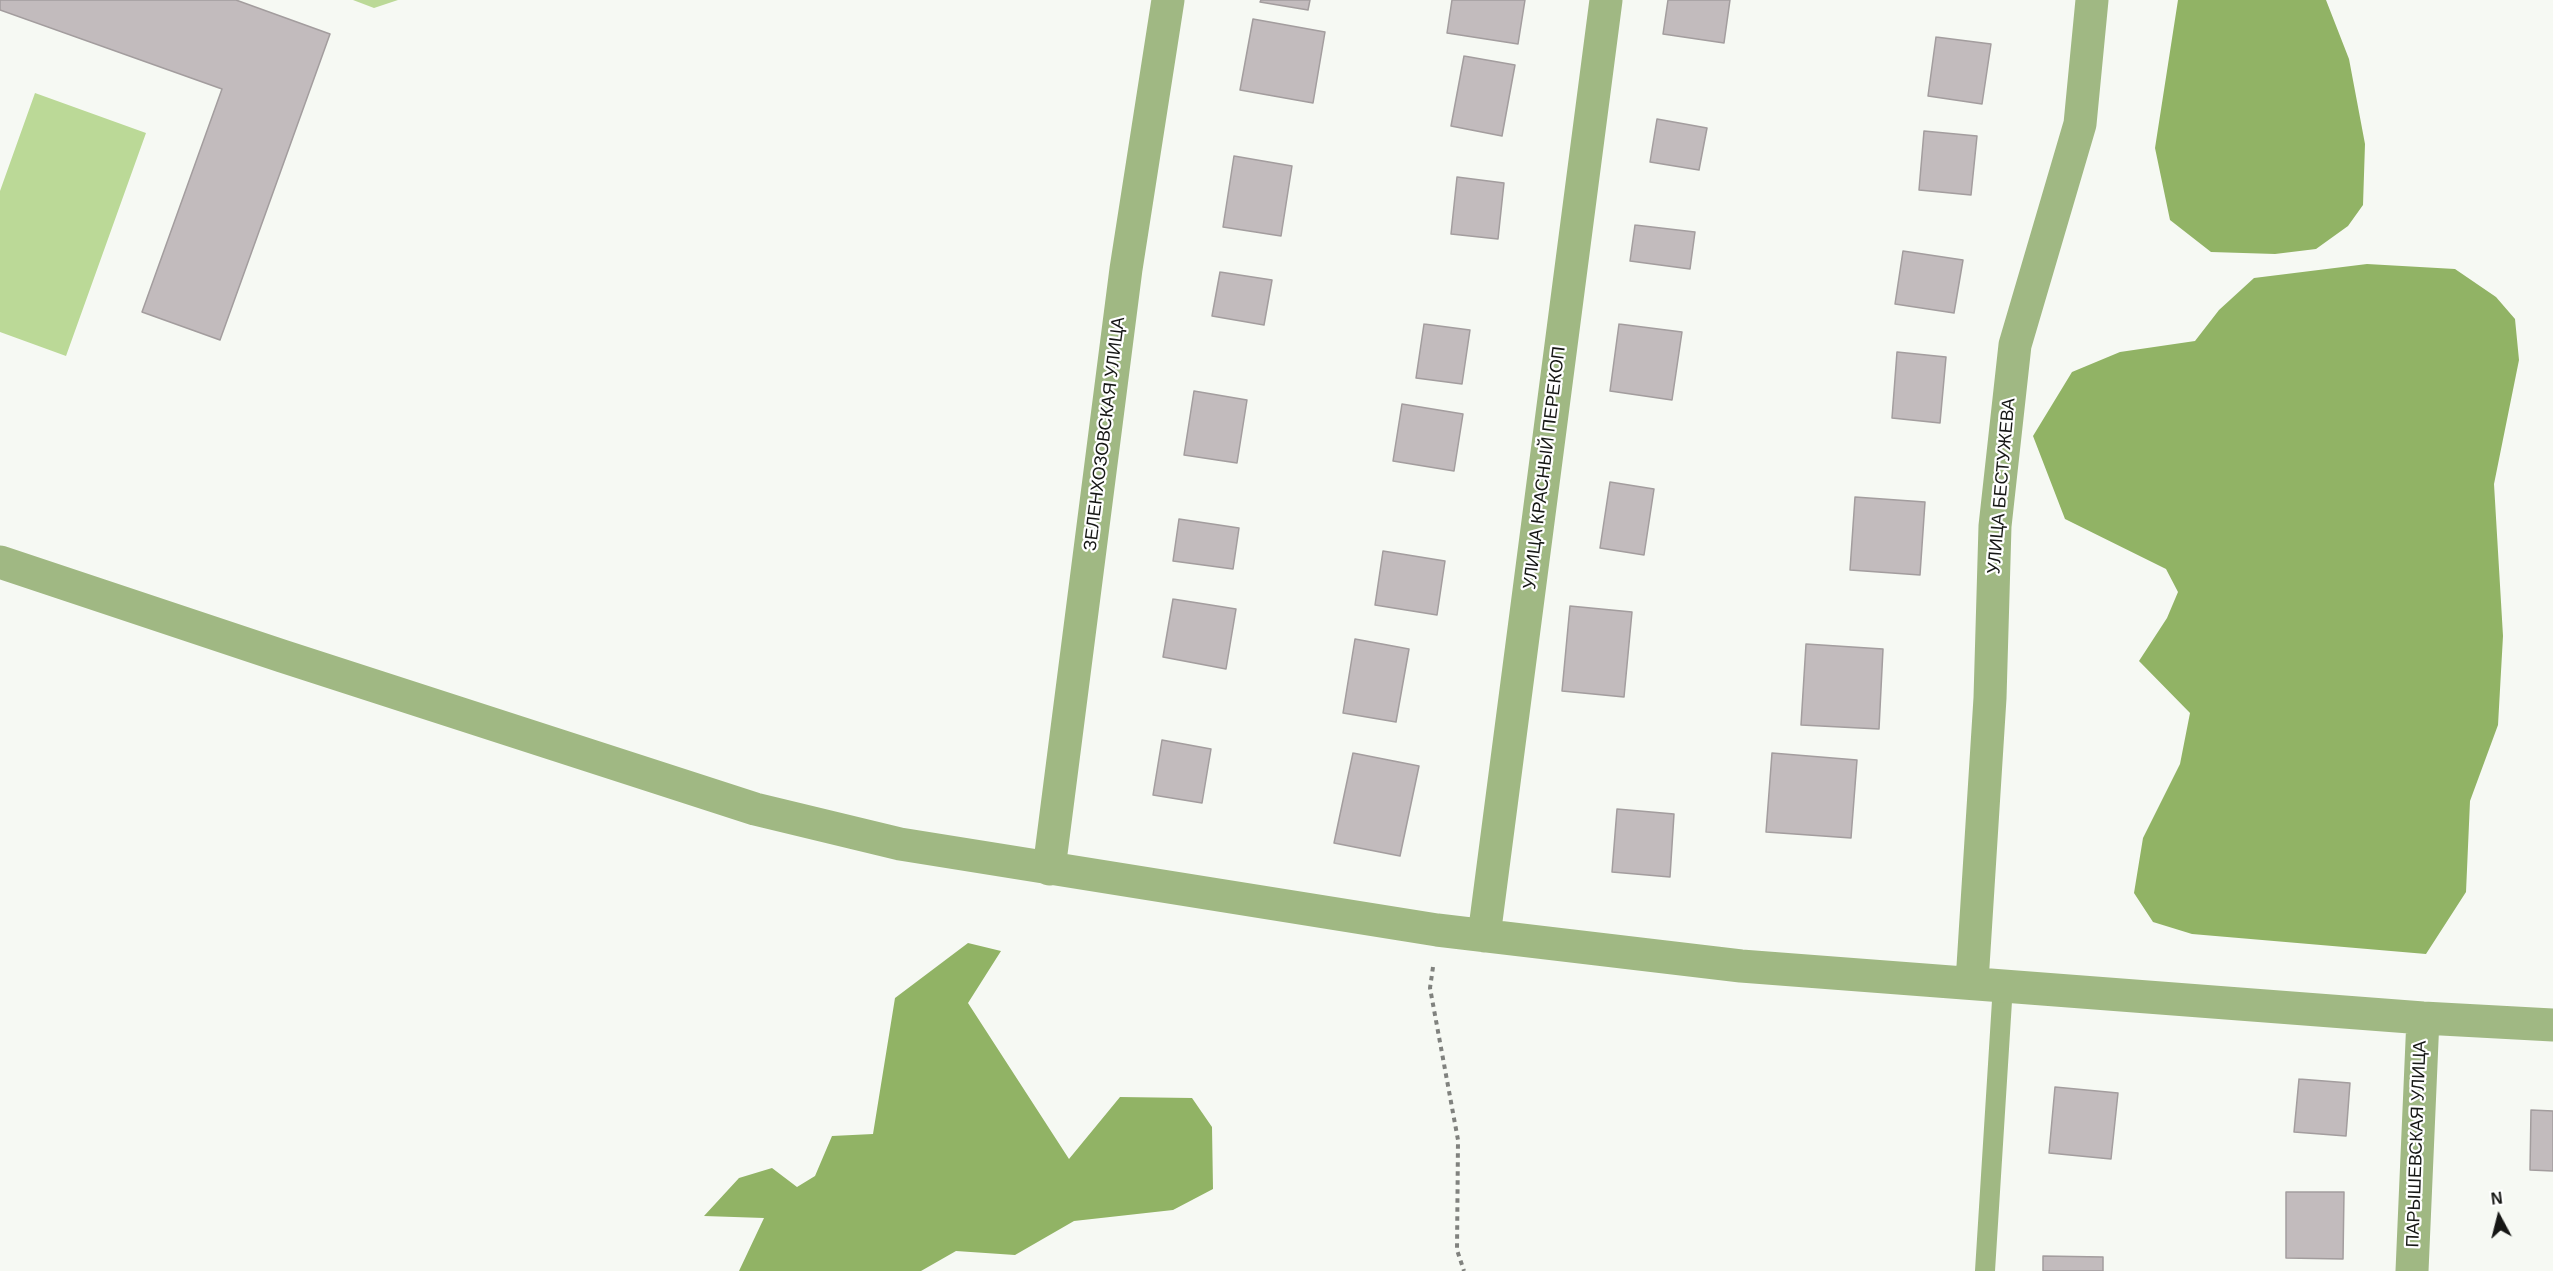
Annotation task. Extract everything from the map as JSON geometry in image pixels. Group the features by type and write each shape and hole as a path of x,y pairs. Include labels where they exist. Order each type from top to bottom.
{"street":[{"name":"ЗЕЛЕНХОЗОВСКАЯ УЛИЦА","path":"1049,869 1126,269 1168,0"},
{"name":"УЛИЦА КРАСНЫЙ ПЕРЕКОП","path":"1484,936 1606,0"},
{"name":"УЛИЦА БЕСТУЖЕВА","path":"1988,984 1990,698 1995,526 2015,345 2080,124 2092,0"},
{"path":"0,562 293,660 755,809 900,844 1437,930 1741,966 2423,1018 2553,1025"},
{"name":"ПАРЫШЕВСКАЯ УЛИЦА","path":"2412,1271 2423,1018"}],"lane":[{"path":"1985,1271 1988,984"}],"path":[{"path":"1437,930 1430,988 1458,1140 1456,1250 1464,1271"}],"shaded area":[{"path":"353,0 398,0 374,8"},
{"path":"2178,0 2326,0 2349,59 2365,144 2363,205 2348,226 2316,249 2275,254 2211,252 2170,220 2155,148"},
{"path":"35,93 146,133 66,356 0,332 0,191"},
{"path":"2367,264 2455,269 2496,297 2515,319 2519,360 2494,484 2503,636 2498,725 2470,801 2466,892 2426,954 2192,934 2153,922 2134,893 2143,838 2180,764 2190,713 2139,661 2167,618 2178,592 2166,569 2065,519 2033,436 2072,372 2120,352 2195,341 2219,310 2254,278"},
{"path":"968,943 1001,951 968,1003 1069,1159 1120,1097 1192,1098 1212,1127 1213,1189 1173,1210 1074,1221 1015,1255 956,1251 921,1271 739,1271 764,1218 704,1216 739,1178 772,1168 797,1187 815,1176 832,1136 873,1134 895,998"}],"building":[{"path":"0,0 236,0 330,34 220,340 142,312 222,89 0,10"},
{"path":"1261,0 1310,0 1308,10 1260,2"},
{"path":"1452,0 1525,0 1518,44 1447,33"},
{"path":"1668,0 1730,0 1724,43 1663,34"},
{"path":"1253,19 1325,32 1313,103 1240,90"},
{"path":"1936,37 1991,44 1982,104 1928,96"},
{"path":"1464,56 1515,65 1502,136 1451,126"},
{"path":"1657,119 1707,128 1699,170 1650,162"},
{"path":"1924,131 1977,136 1971,195 1919,190"},
{"path":"1234,156 1292,166 1281,236 1223,227"},
{"path":"1457,177 1504,183 1498,239 1451,234"},
{"path":"1635,225 1695,232 1690,269 1630,261"},
{"path":"1903,251 1963,260 1954,313 1895,304"},
{"path":"1220,272 1272,280 1264,325 1212,316"},
{"path":"1424,324 1470,330 1462,384 1416,378"},
{"path":"1619,324 1682,332 1672,400 1610,391"},
{"path":"1897,352 1946,357 1940,423 1892,418"},
{"path":"1194,391 1247,400 1237,463 1184,455"},
{"path":"1402,404 1463,414 1454,471 1393,461"},
{"path":"1610,482 1654,489 1644,555 1600,548"},
{"path":"1855,497 1925,502 1920,575 1850,570"},
{"path":"1179,519 1239,528 1233,569 1173,561"},
{"path":"1383,551 1445,561 1437,615 1375,605"},
{"path":"1173,599 1236,609 1226,669 1163,657"},
{"path":"1570,606 1632,612 1624,697 1562,691"},
{"path":"1355,639 1409,649 1396,722 1343,713"},
{"path":"1806,644 1883,649 1879,729 1801,725"},
{"path":"1162,740 1211,749 1202,803 1153,795"},
{"path":"1353,753 1419,766 1400,856 1334,843"},
{"path":"1772,753 1857,760 1851,838 1766,832"},
{"path":"1617,809 1674,814 1670,877 1612,872"},
{"path":"2299,1079 2350,1083 2346,1136 2294,1132"},
{"path":"2055,1087 2118,1093 2111,1159 2049,1153"},
{"path":"2531,1110 2553,1111 2553,1171 2530,1170"},
{"path":"2286,1192 2344,1192 2343,1259 2286,1258"},
{"path":"2043,1256 2103,1257 2103,1271 2043,1271"}]}
